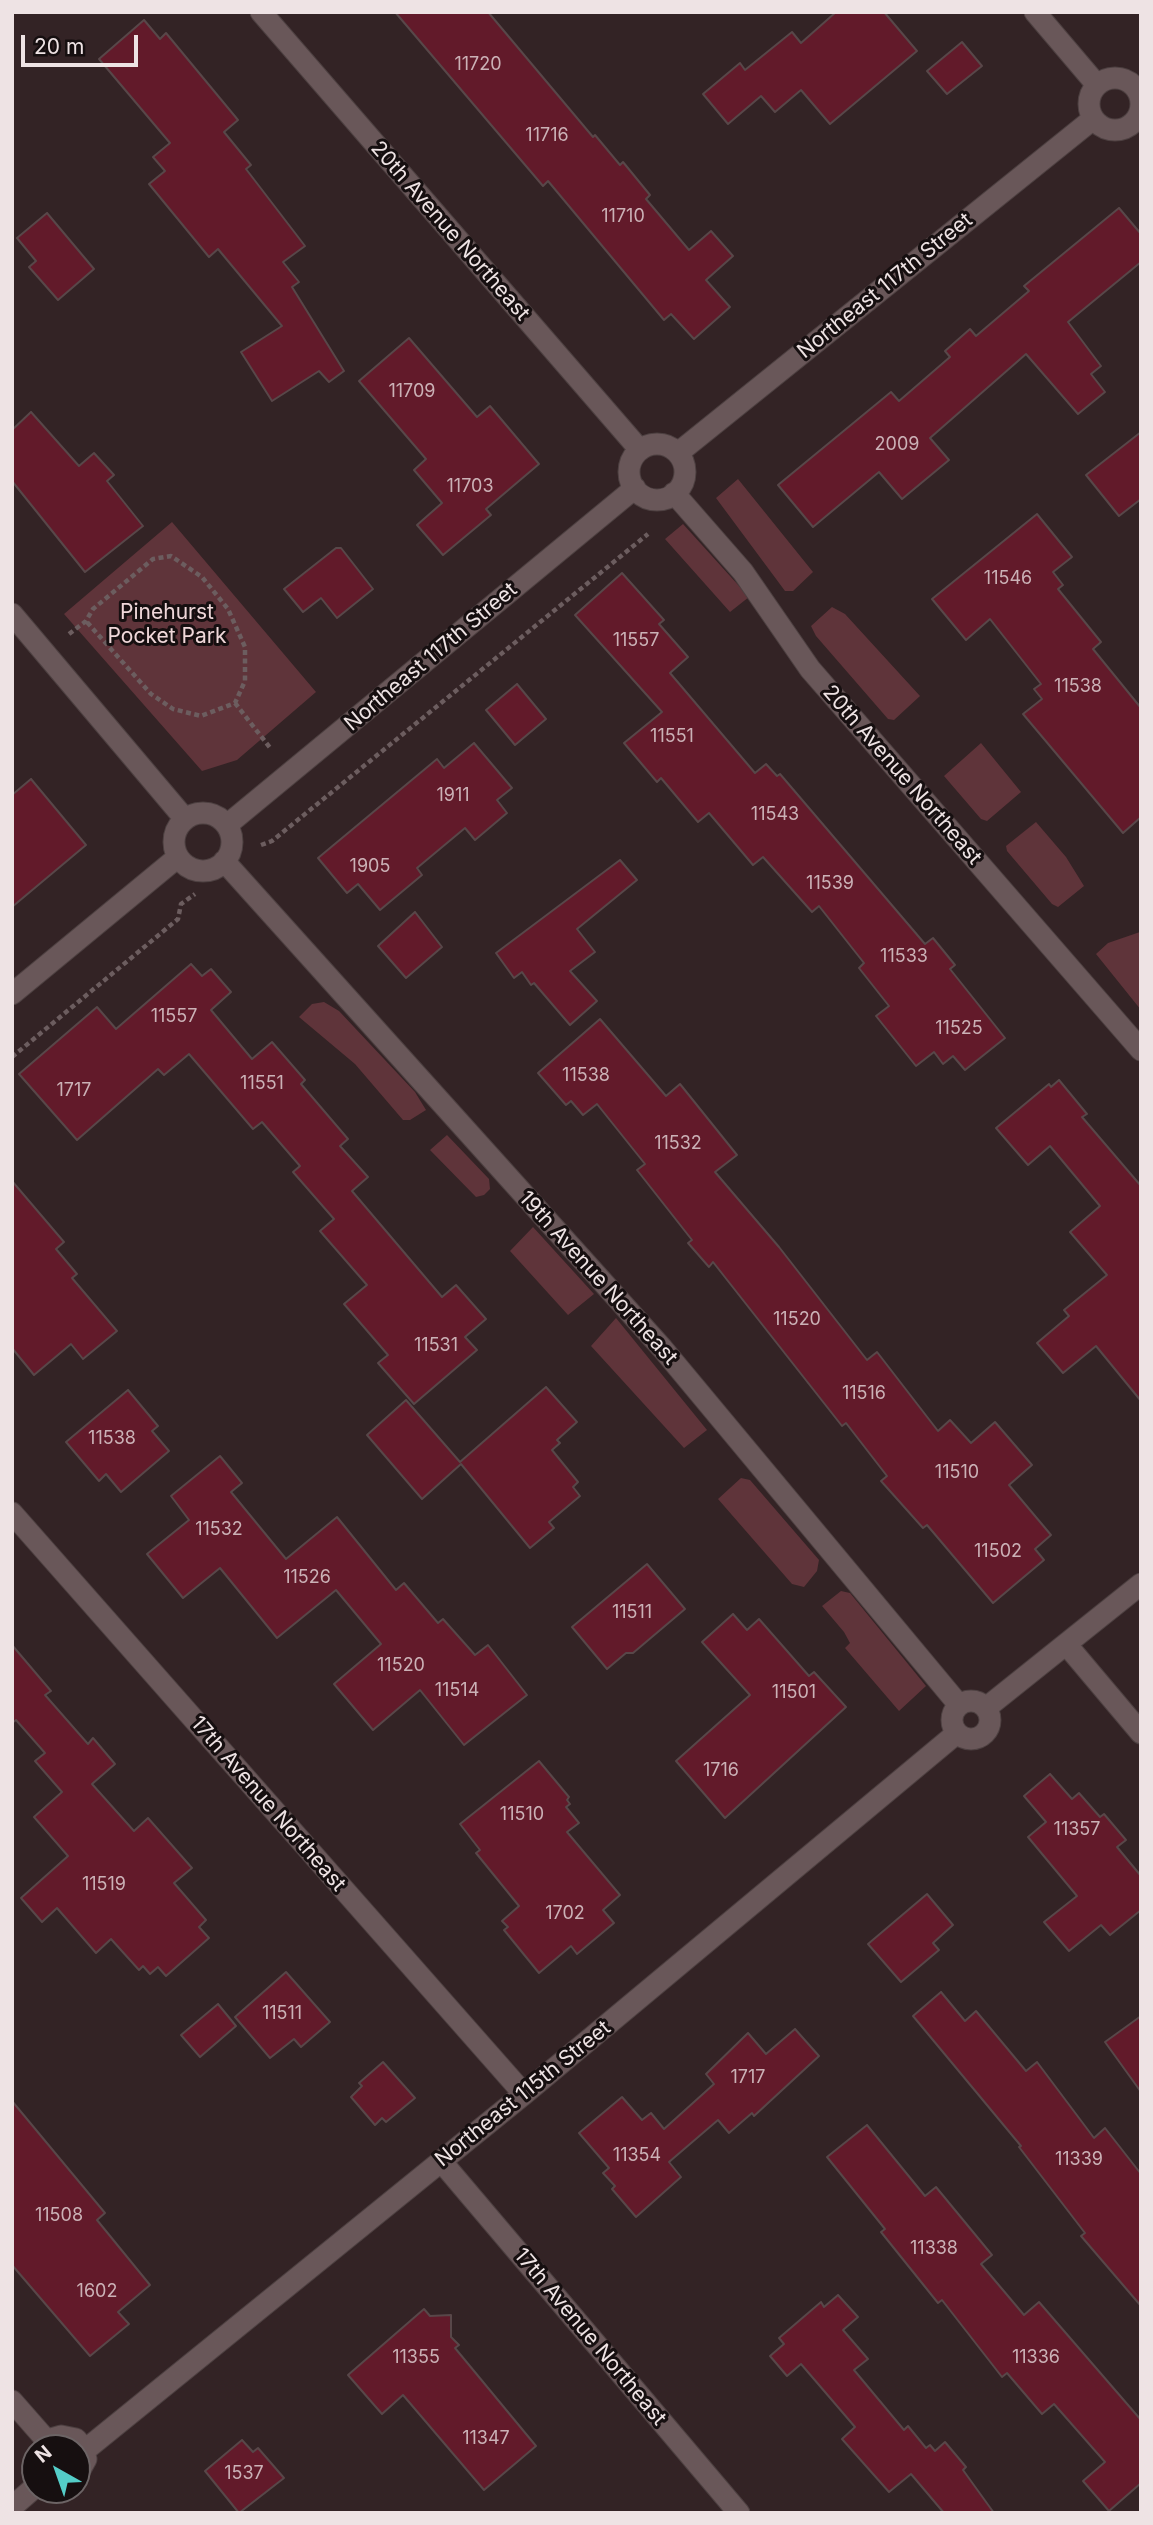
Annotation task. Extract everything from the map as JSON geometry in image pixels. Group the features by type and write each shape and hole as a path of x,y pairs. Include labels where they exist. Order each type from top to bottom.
{"street":[{"name":"20th Avenue Northeast","path":"261,12 640,450"},
{"path":"1035,12 1097,85"},
{"path":"1113,78 1137,83 1140,106 1136,128 1112,130 1093,119 1089,100 1097,85 1113,78"},
{"name":"Northeast 117th Street","path":"678,453 1093,119"},
{"path":"665,444 678,453 684,464 685,474 674,493 654,499 635,488 629,468 632,458 640,450 646,446 665,444"},
{"name":"Northeast 117th Street","path":"227,825 635,488"},
{"name":"20th Avenue Northeast","path":"674,493 743,572 810,669 1141,1050"},
{"path":"12,614 185,819"},
{"path":"198,813 208,813 227,825 232,840 231,850 219,866 201,871 184,864 178,857 174,839 185,819 198,813"},
{"path":"12,994 178,857"},
{"name":"19th Avenue Northeast","path":"224,861 662,1348 959,1704"},
{"name":"17th Avenue Northeast","path":"12,1513 524,2094"},
{"path":"986,1708 1141,1584"},
{"path":"1066,1644 1141,1733"},
{"path":"975,1701 986,1708 989,1726 982,1735 970,1739 957,1733 952,1718 959,1704 975,1701"},
{"name":"Northeast 115th Street","path":"91,2445 524,2094 957,1733"},
{"name":"17th Avenue Northeast","path":"441,2161 739,2513"},
{"path":"12,2401 38,2434"}],"path":[{"path":"261,845 272,841 648,534"},
{"path":"76,628 86,621 93,609 153,559 171,556 202,578 228,609 245,647 245,681 235,703 201,716 173,709 151,694 86,621"},
{"path":"235,703 271,750"},
{"path":"12,1057 178,919 181,904 195,894"}],"green space":[{"path":"738,479 813,572 793,591 785,591 716,498"},
{"name":"Pinehurst Pocket Park","path":"172,522 316,692 237,760 202,771 64,614"},
{"path":"683,524 749,597 730,612 665,539"},
{"path":"832,607 845,614 920,696 894,720 888,719 816,636 811,626"},
{"path":"981,743 1021,792 987,821 981,819 944,776"},
{"path":"1036,822 1066,857 1084,886 1058,907 1052,904 1007,851 1006,846"},
{"path":"1140,932 1141,1010 1096,954 1108,943"},
{"path":"324,1002 339,1011 415,1092 426,1110 410,1120 403,1120 355,1064 299,1017 312,1004"},
{"path":"447,1135 489,1179 490,1189 484,1195 476,1197 430,1150"},
{"path":"533,1227 594,1294 568,1315 510,1251"},
{"path":"616,1318 707,1430 684,1448 591,1346"},
{"path":"741,1478 750,1480 819,1560 817,1571 804,1587 792,1584 718,1499"},
{"path":"841,1591 850,1593 926,1686 899,1711 845,1648 850,1643 844,1632 822,1606"}],"building":[{"path":"395,12 488,12 593,137 595,135 620,165 623,162 650,195 646,199 689,250 711,231 733,256 706,280 730,307 694,339 671,314 664,320 548,181 543,186"},
{"path":"836,12 884,12 917,51 830,124 801,90 775,112 761,96 728,124 703,94 740,63 745,70 792,32 801,43"},
{"path":"144,20 160,39 166,33 238,120 224,132 251,165 246,169 305,246 283,262 299,282 292,287 344,371 329,382 319,371 272,401 241,352 282,326 218,249 209,257 149,184 165,171 153,157 170,143 99,59"},
{"path":"962,42 982,66 947,94 927,71"},
{"path":"1119,208 1141,234 1141,262 1068,322 1101,366 1091,374 1105,392 1078,414 1026,354 930,438 949,460 902,499 879,472 813,527 778,485 891,392 899,401 950,357 945,351 970,329 976,336 1029,291 1024,286"},
{"path":"47,213 94,269 58,300 29,267 36,261 17,238"},
{"path":"409,338 477,417 490,406 539,464 486,509 491,515 443,555 417,525 442,503 414,470 426,459 359,381"},
{"path":"31,412 79,466 94,453 114,475 107,481 143,526 85,572 12,481 12,430"},
{"path":"1141,432 1141,499 1119,516 1086,475"},
{"path":"1037,514 1072,557 1053,572 1063,585 1058,589 1101,642 1093,649 1141,708 1141,817 1123,833 1023,714 1042,699 1034,689 1041,684 990,619 966,640 932,599"},
{"path":"336,548 341,548 373,589 337,618 321,598 303,612 284,589"},
{"path":"622,573 664,620 659,624 688,657 670,673 755,773 766,764 777,776 780,774 925,944 933,938 955,965 950,969 1005,1038 965,1070 953,1056 943,1064 934,1052 916,1066 876,1016 889,1006 859,968 864,963 819,906 812,912 763,857 753,865 709,813 698,822 661,778 657,782 624,743 662,712 575,615"},
{"path":"517,684 546,719 515,745 486,710"},
{"path":"474,743 512,788 497,800 507,813 475,840 465,828 417,868 422,875 380,910 358,884 347,893 318,858 437,759 444,768"},
{"path":"31,779 86,845 12,907 12,795"},
{"path":"620,860 637,880 577,929 595,952 570,971 597,1001 570,1025 522,972 514,978 496,953"},
{"path":"415,912 442,947 406,978 378,946"},
{"path":"191,964 202,976 211,969 231,992 211,1010 252,1059 272,1042 305,1080 301,1084 348,1139 340,1146 368,1177 352,1191 442,1297 456,1285 486,1319 465,1337 477,1350 414,1404 378,1363 388,1355 344,1304 367,1285 320,1231 334,1219 293,1172 300,1166 262,1122 253,1129 189,1054 164,1075 158,1069 77,1140 19,1074 97,1007 116,1029"},
{"path":"600,1019 666,1096 680,1084 737,1155 715,1172 779,1247 867,1360 877,1352 938,1431 950,1420 971,1443 995,1422 1032,1465 1009,1485 1051,1535 1035,1549 1044,1560 993,1603 927,1525 923,1528 881,1481 887,1476 846,1423 842,1426 713,1262 709,1267 688,1243 692,1240 637,1170 645,1164 597,1104 583,1115 571,1101 566,1105 538,1073"},
{"path":"1059,1080 1087,1114 1082,1117 1141,1186 1141,1401 1096,1346 1063,1373 1037,1343 1069,1316 1064,1310 1107,1275 1070,1232 1100,1206 1050,1146 1028,1165 996,1128 1049,1084 1051,1087"},
{"path":"12,1181 64,1242 56,1249 77,1274 72,1278 117,1331 83,1359 71,1344 34,1375 12,1348"},
{"path":"546,1387 577,1422 557,1440 560,1443 552,1450 578,1482 573,1487 580,1496 549,1522 554,1528 530,1548 461,1464 422,1499 367,1435 406,1400 460,1462"},
{"path":"128,1390 158,1426 152,1431 169,1451 121,1492 106,1474 99,1481 66,1442"},
{"path":"220,1456 242,1483 231,1492 286,1559 337,1517 396,1590 404,1583 438,1623 443,1619 475,1655 488,1645 527,1695 464,1745 420,1690 373,1730 334,1684 381,1644 336,1590 277,1638 220,1568 183,1598 147,1554 189,1520 171,1496"},
{"path":"647,1564 685,1609 633,1653 626,1653 607,1669 572,1627"},
{"path":"733,1614 747,1630 759,1619 809,1676 814,1672 846,1707 725,1818 676,1761 750,1695 702,1642"},
{"path":"12,1645 51,1691 45,1695 88,1744 93,1738 115,1764 92,1784 134,1831 148,1818 192,1868 174,1883 206,1920 199,1927 209,1938 166,1976 158,1967 150,1974 143,1966 139,1970 111,1939 96,1953 57,1908 42,1922 21,1898 68,1856 34,1817 62,1792 35,1761 45,1753 16,1720 12,1723"},
{"path":"539,1761 569,1797 567,1800 570,1804 566,1807 579,1823 567,1832 620,1895 603,1910 614,1923 577,1954 571,1946 539,1973 504,1930 508,1927 502,1921 519,1906 476,1853 480,1850 460,1824"},
{"path":"1050,1774 1072,1799 1079,1793 1100,1817 1104,1814 1126,1840 1117,1847 1141,1876 1141,1910 1110,1935 1101,1925 1069,1951 1044,1922 1077,1896 1028,1837 1046,1822 1024,1796"},
{"path":"927,1894 953,1925 933,1943 939,1950 901,1982 868,1944"},
{"path":"286,1972 330,2022 301,2047 294,2039 270,2058 235,2017"},
{"path":"941,1992 965,2021 976,2011 1026,2071 1037,2062 1094,2138 1105,2128 1141,2174 1141,2306 1081,2236 1085,2233 1019,2147 1021,2146 913,2016"},
{"path":"218,2004 236,2026 200,2057 181,2035"},
{"path":"1141,2016 1141,2092 1105,2042"},
{"path":"795,2029 819,2056 754,2116 752,2113 729,2133 718,2120 669,2162 681,2177 636,2217 612,2189 615,2186 603,2173 609,2168 579,2133 622,2097 642,2120 651,2113 664,2129 714,2084 706,2074 748,2033 766,2054"},
{"path":"383,2062 415,2098 386,2122 382,2118 375,2125 351,2097 362,2086 359,2083"},
{"path":"12,2101 105,2213 97,2220 150,2285 118,2312 129,2324 90,2356 12,2265"},
{"path":"867,2125 925,2196 936,2187 992,2255 981,2264 1024,2315 1039,2302 1141,2420 1141,2483 1109,2511 1083,2481 1105,2462 1054,2404 1042,2414 1007,2373 1002,2377 942,2300 938,2303 881,2232 885,2229 827,2157"},
{"path":"838,2295 858,2317 843,2330 868,2359 854,2370 904,2430 908,2426 926,2448 930,2445 935,2451 945,2442 966,2467 963,2470 994,2513 944,2513 911,2474 889,2492 842,2439 855,2427 801,2364 787,2376 770,2356 784,2344 779,2338 821,2302 824,2307"},
{"path":"424,2309 430,2316 451,2315 451,2337 459,2345 455,2348 536,2446 484,2490 403,2395 382,2414 348,2375"},
{"path":"242,2440 253,2452 258,2448 284,2478 239,2513 205,2471"}]}
